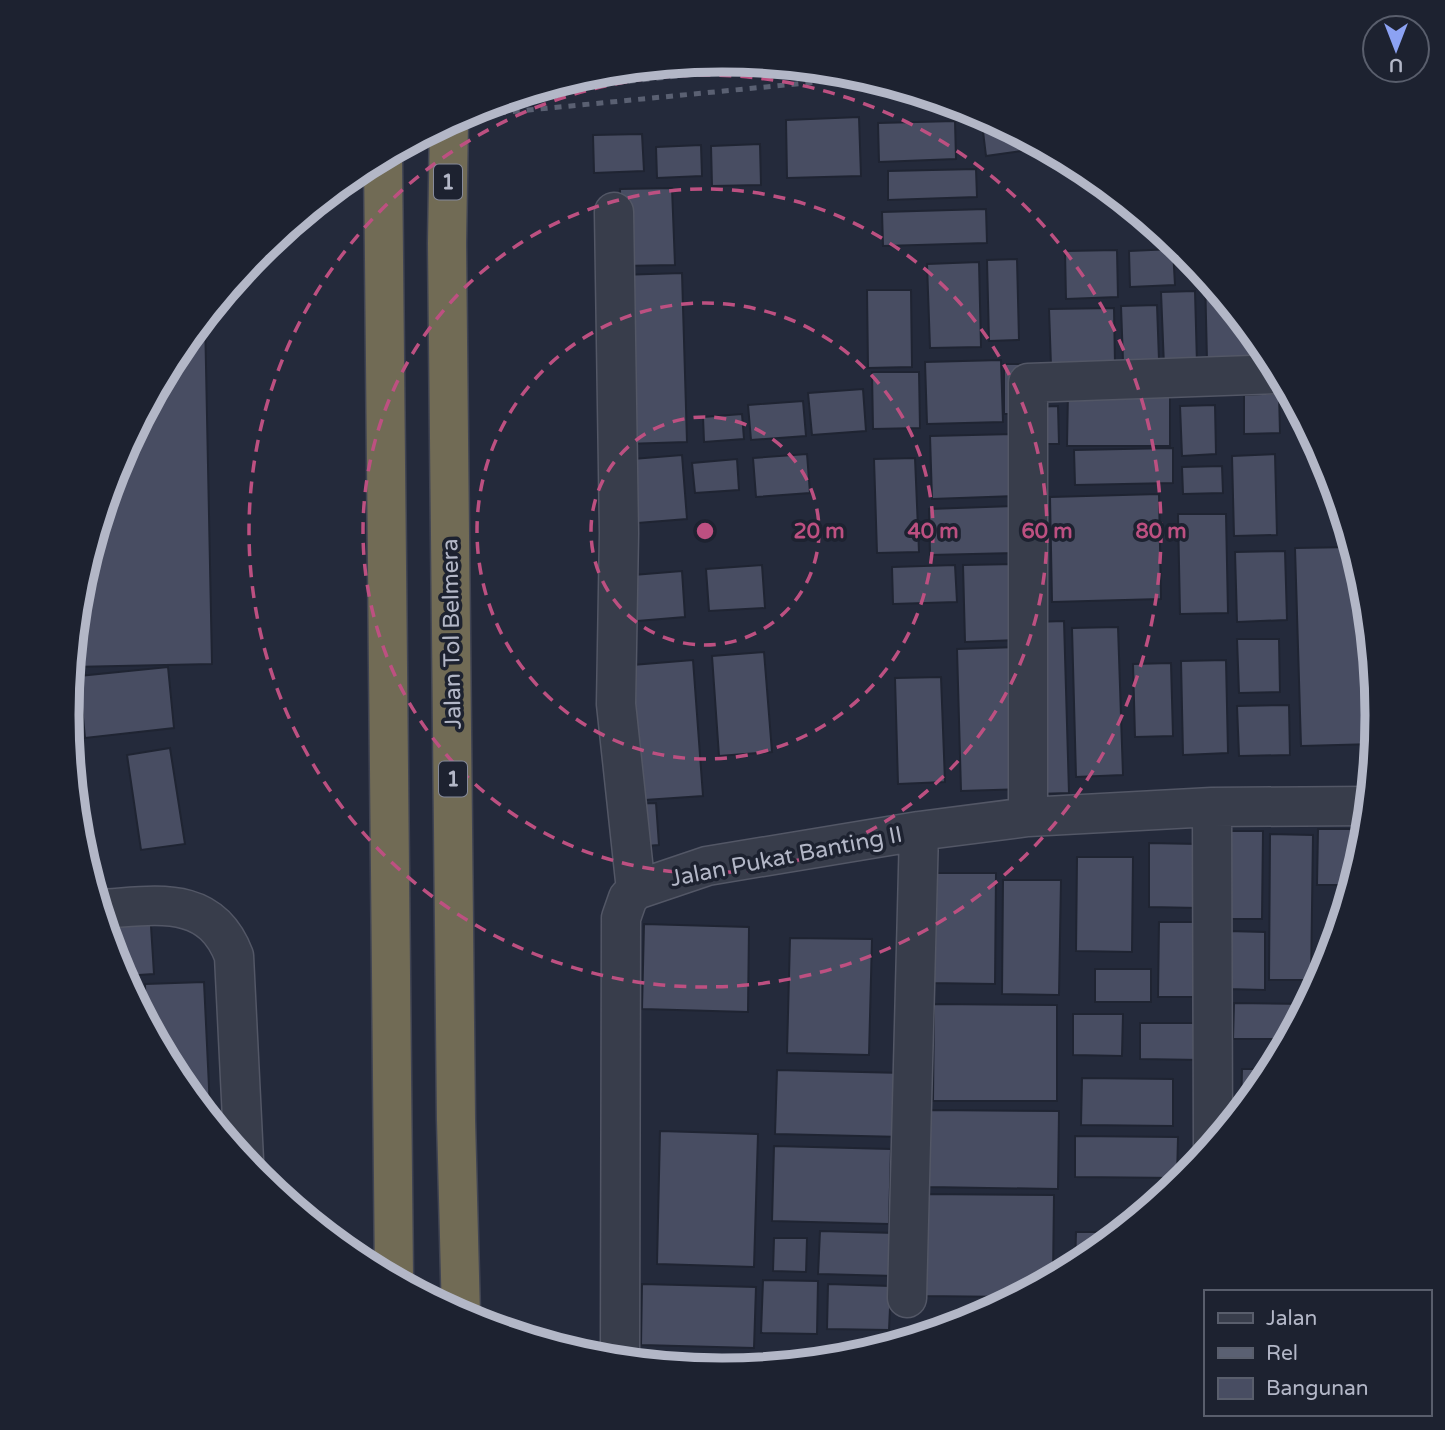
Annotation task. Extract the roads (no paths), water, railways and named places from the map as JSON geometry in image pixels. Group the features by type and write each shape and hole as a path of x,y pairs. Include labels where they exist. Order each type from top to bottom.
{"highway":[{"name":"Jalan Tol Belmera","path":"449,133 447,243 456,1120 461,1302"},
{"path":"383,169 394,1268"}],"street":[{"path":"614,212 619,533 616,704 636,890 624,905 621,918 620,1350"},
{"path":"1028,817 1028,383 1268,374"},
{"name":"Jalan Pukat Banting II","path":"636,890 707,866 919,831 1028,817 1212,807 1359,806"},
{"path":"1212,807 1213,1131"},
{"path":"906,1298 919,831"},
{"path":"109,909 187,908 207,917 227,939 234,956 243,1143"}],"railway":[{"path":"591,85 711,72"},
{"path":"497,113 829,81"}]}
